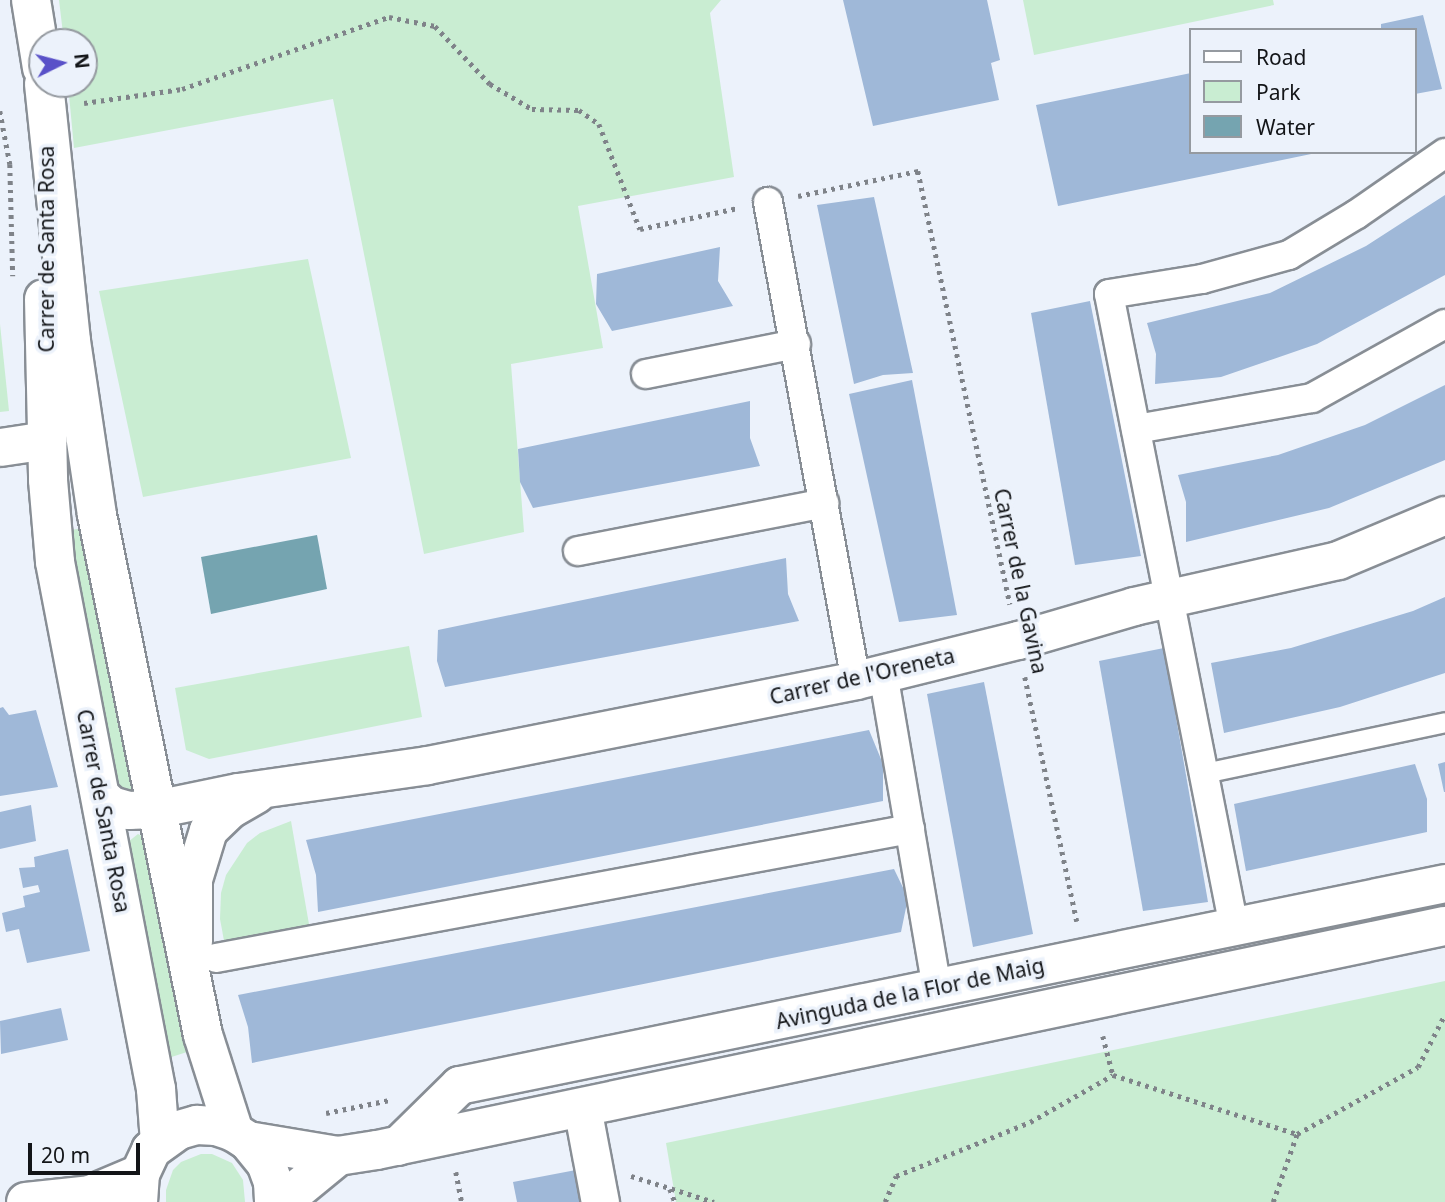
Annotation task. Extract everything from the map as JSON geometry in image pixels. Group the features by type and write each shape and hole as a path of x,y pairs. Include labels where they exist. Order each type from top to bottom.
{"main road":[{"path":"31,0 36,28"},
{"path":"45,98 48,122"},
{"name":"Carrer de Santa Rosa","path":"48,122 43,250 50,520 55,562 156,1089 160,1142"},
{"name":"Carrer de Santa Rosa","path":"48,122 82,426 155,809 195,998 215,1078 241,1137 267,1163 273,1182 274,1202"},
{"name":"Avinguda de la Flor de Maig","path":"338,1156 397,1146 1445,926"},
{"path":"26,1202 97,1198 139,1188 143,1163 160,1142 179,1130 197,1125 216,1125 241,1137 338,1156"},
{"path":"282,1202 338,1156"}],"street":[{"path":"1234,927 1109,294 1202,279 1289,255 1357,214 1445,153"},
{"path":"768,202 824,503 910,829 937,988"},
{"path":"1136,429 1312,398 1445,324"},
{"path":"646,374 796,344"},
{"path":"0,447 47,440"},
{"path":"578,551 824,503"},
{"name":"Carrer de l'Oreneta","path":"101,796 111,805 128,810 155,809 267,788 427,765 869,676 1018,640 1170,598 1338,560 1445,515"},
{"name":"Carrer de l'Oreneta","path":"195,998 194,879 208,830 230,808 267,788"},
{"path":"216,958 910,829"},
{"name":"Avinguda de la Flor de Maig","path":"397,1146 459,1085 1445,883"},
{"path":"582,1107 600,1202"}],"lane":[{"path":"1204,773 1445,722"}],"path":[{"path":"48,122 70,106 182,89 389,16 435,26 489,84 532,109 579,110 599,124 640,229"},
{"path":"0,110 10,164"},
{"name":"Carrer de la Gavina","path":"918,171 1084,958"},
{"path":"1093,999 1113,1076"},
{"path":"1273,1202 1297,1134 1418,1067 1445,1014"},
{"path":"885,1202 896,1176 1030,1122 1113,1076 1297,1134"},
{"path":"319,1115 395,1099"},
{"path":"593,1164 714,1202"},
{"path":"670,1188 675,1202"}],"green space":[{"path":"59,0 721,0 710,13 734,177 578,206 603,348 511,364 524,532 424,554 333,99 74,148 69,98 98,98 98,28 62,28"},
{"path":"1023,0 1273,0 1274,5 1034,55"},
{"path":"308,259 351,458 143,497 99,291"},
{"path":"0,324 9,411 0,412"},
{"path":"85,528 136,791 127,801 116,792 56,532"},
{"path":"409,646 422,717 209,759 186,750 175,688"},
{"path":"291,821 310,930 225,946 220,919 221,893 226,875 247,843 260,833"},
{"path":"138,834 147,839 187,1052 156,1062 121,868 128,842"},
{"path":"1445,981 1445,1202 676,1202 666,1143"},
{"path":"201,1154 212,1154 232,1163 243,1180 245,1202 166,1202 166,1190 173,1170 181,1162"}],"water":[{"path":"317,535 327,589 211,614 201,557"}],"building":[{"path":"843,0 987,0 1000,60 991,63 999,100 873,126"},
{"path":"1423,15 1442,89 1417,94 1417,28 1381,28 1381,24"},
{"path":"1190,73 1190,154 1311,154 1058,206 1036,105"},
{"path":"1445,195 1445,275 1317,344 1221,377 1155,384 1156,354 1147,323 1270,293 1366,246"},
{"path":"874,197 913,373 883,375 854,384 817,205"},
{"path":"720,247 718,281 733,306 612,331 596,304 597,274"},
{"path":"1090,301 1141,556 1075,565 1031,313"},
{"path":"912,380 957,615 899,622 849,394"},
{"path":"1445,385 1445,460 1329,508 1186,542 1186,502 1178,475 1278,455 1365,425"},
{"path":"750,401 750,438 760,466 533,508 520,482 518,449"},
{"path":"786,558 788,594 799,621 445,687 437,661 438,630"},
{"path":"1445,597 1445,673 1340,707 1224,733 1211,663 1291,648 1413,611"},
{"path":"1164,648 1208,902 1143,911 1099,661"},
{"path":"984,682 1033,934 973,947 927,694"},
{"path":"3,707 9,715 36,710 58,787 0,796 0,708"},
{"path":"869,730 883,764 883,801 318,912 316,875 306,840"},
{"path":"1445,762 1445,792 1444,792 1438,764"},
{"path":"1415,764 1427,799 1427,832 1246,871 1234,804"},
{"path":"31,805 36,841 0,849 0,812"},
{"path":"68,849 90,951 27,963 19,929 6,932 2,913 25,907 23,896 40,892 38,885 23,888 19,868 35,867 34,857"},
{"path":"894,869 908,898 901,932 252,1063 248,1027 238,995"},
{"path":"61,1008 68,1040 1,1054 0,1021"},
{"path":"576,1170 582,1202 517,1202 513,1182"}]}
